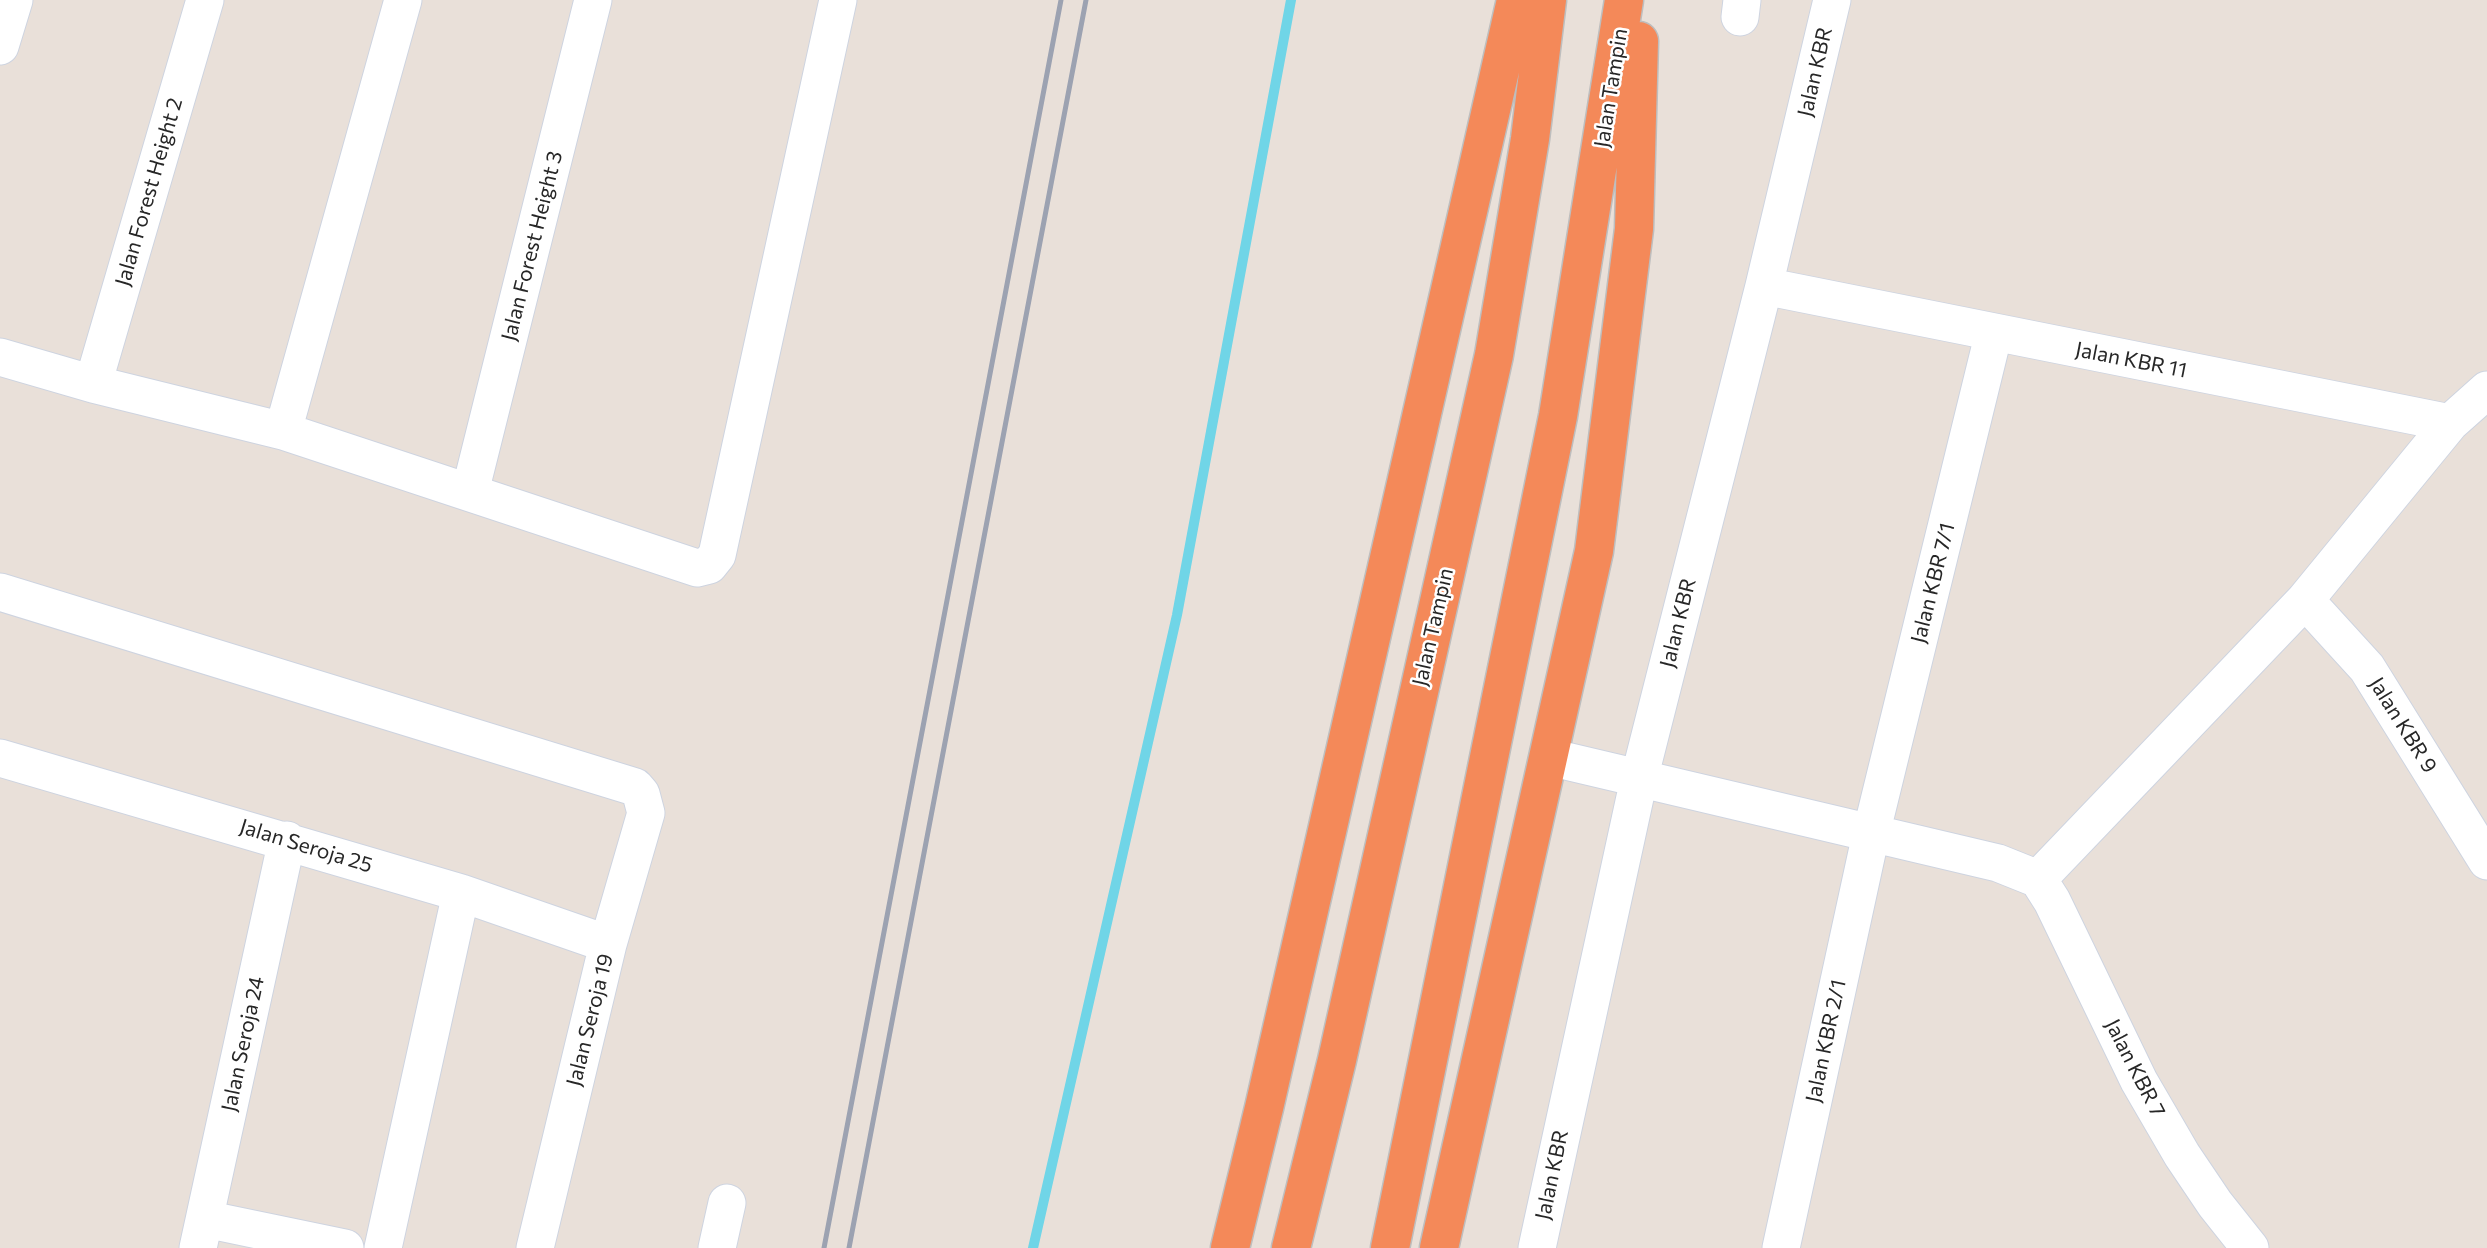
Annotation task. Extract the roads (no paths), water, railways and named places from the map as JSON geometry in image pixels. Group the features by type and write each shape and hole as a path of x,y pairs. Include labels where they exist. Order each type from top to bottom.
{"highway":[{"path":"1230,1248 1516,0"},
{"name":"Jalan Tampin","path":"1291,1248 1337,1059 1494,355 1530,139 1547,0"},
{"name":"Jalan Tampin","path":"1390,1248 1558,416 1624,0"},
{"path":"1439,1248 1594,551 1634,229 1640,0"}],"street":[{"path":"0,46 14,0"},
{"name":"Jalan Forest Height 2","path":"93,384 205,0"},
{"path":"283,431 404,0"},
{"name":"Jalan Forest Height 3","path":"470,492 593,0"},
{"path":"0,357 93,384 283,431 696,568 709,565 717,555 838,0"},
{"name":"Jalan KBR","path":"1536,1248 1639,779 1764,286 1832,0"},
{"name":"Jalan KBR 11","path":"1764,286 2450,423"},
{"name":"Jalan KBR 7/1","path":"1871,834 1994,332"},
{"path":"1549,757 1998,863 2038,879 2305,600 2450,423 2487,390"},
{"name":"Jalan Seroja 19","path":"0,593 624,782 635,787 641,794 646,813 608,944 535,1248"},
{"name":"Jalan KBR 9","path":"2305,600 2367,668 2487,861"},
{"name":"Jalan Seroja 25","path":"0,758 461,893 608,944"},
{"name":"Jalan KBR 2/1","path":"1781,1248 1871,834"},
{"name":"Jalan Seroja 24","path":"202,1234 287,840"},
{"name":"Jalan KBR 7","path":"2038,879 2052,901 2146,1092 2182,1155 2250,1248"},
{"path":"383,1248 461,893"},
{"path":"718,1248 727,1203"},
{"path":"202,1234 345,1248"}],"waterway":[{"path":"1033,1248 1177,615 1291,0"}],"railway":[{"path":"824,1248 1061,0"},
{"path":"849,1248 1086,0"}]}
